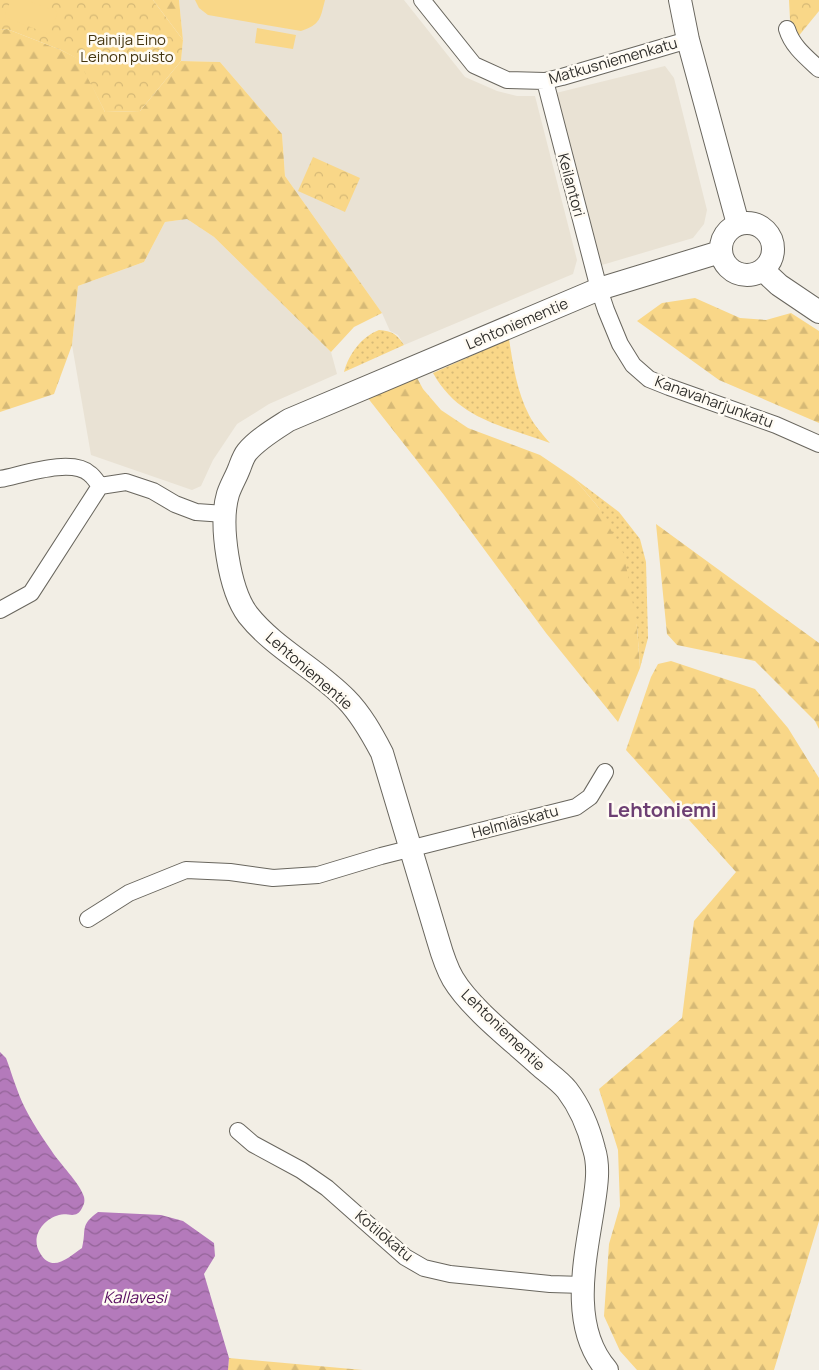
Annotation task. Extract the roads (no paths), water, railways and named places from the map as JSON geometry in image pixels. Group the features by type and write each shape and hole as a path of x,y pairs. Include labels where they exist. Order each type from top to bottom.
{"street":[{"name":"Matkusniemenkatu","path":"422,0 474,65 507,80 545,80 688,40"},
{"path":"680,0 688,40 738,224"},
{"path":"787,29 790,38 796,46 819,69"},
{"name":"Keilantori","path":"545,80 599,289"},
{"path":"753,223 760,226 770,236 773,251 772,258 756,274 740,274 726,266 722,260 720,245 726,232 738,224 753,223"},
{"name":"Lehtoniementie","path":"607,1370 602,1365 590,1341 582,1304 583,1272 597,1180 595,1150 583,1117 567,1090 492,1023 454,981 446,965 382,752 368,728 346,699 263,632 247,614 231,578 227,555 225,514 228,494 246,453 273,429 322,406 599,289 720,252"},
{"path":"762,270 779,285 819,312"},
{"name":"Kanavaharjunkatu","path":"599,289 620,344 633,366 649,379 776,424 819,444"},
{"path":"0,479 58,467 73,466 90,473 100,486"},
{"path":"0,610 31,593 100,486 126,482 153,491 175,504 196,512 225,514"},
{"name":"Helmiäiskatu","path":"88,919 129,892 186,870 230,872 273,878 318,875 576,806 590,797 604,772"},
{"name":"Kotilokatu","path":"238,1131 253,1144 302,1170 327,1188 405,1257 424,1268 459,1275 583,1285"}],"water":[{"name":"Kallavesi","path":"0,1052 6,1058 31,1119 82,1191 84,1197 80,1212 74,1215 62,1214 53,1217 43,1225 36,1241 40,1253 45,1259 55,1263 72,1256 82,1248 86,1225 98,1212 161,1215 183,1221 214,1243 215,1256 204,1274 229,1358 228,1370 0,1370"}],"district":[{"name":"Lehtoniemi","path":"662,810"}],"park label":[{"name":"Painija Eino Leinon puisto","path":"127,48"}]}
